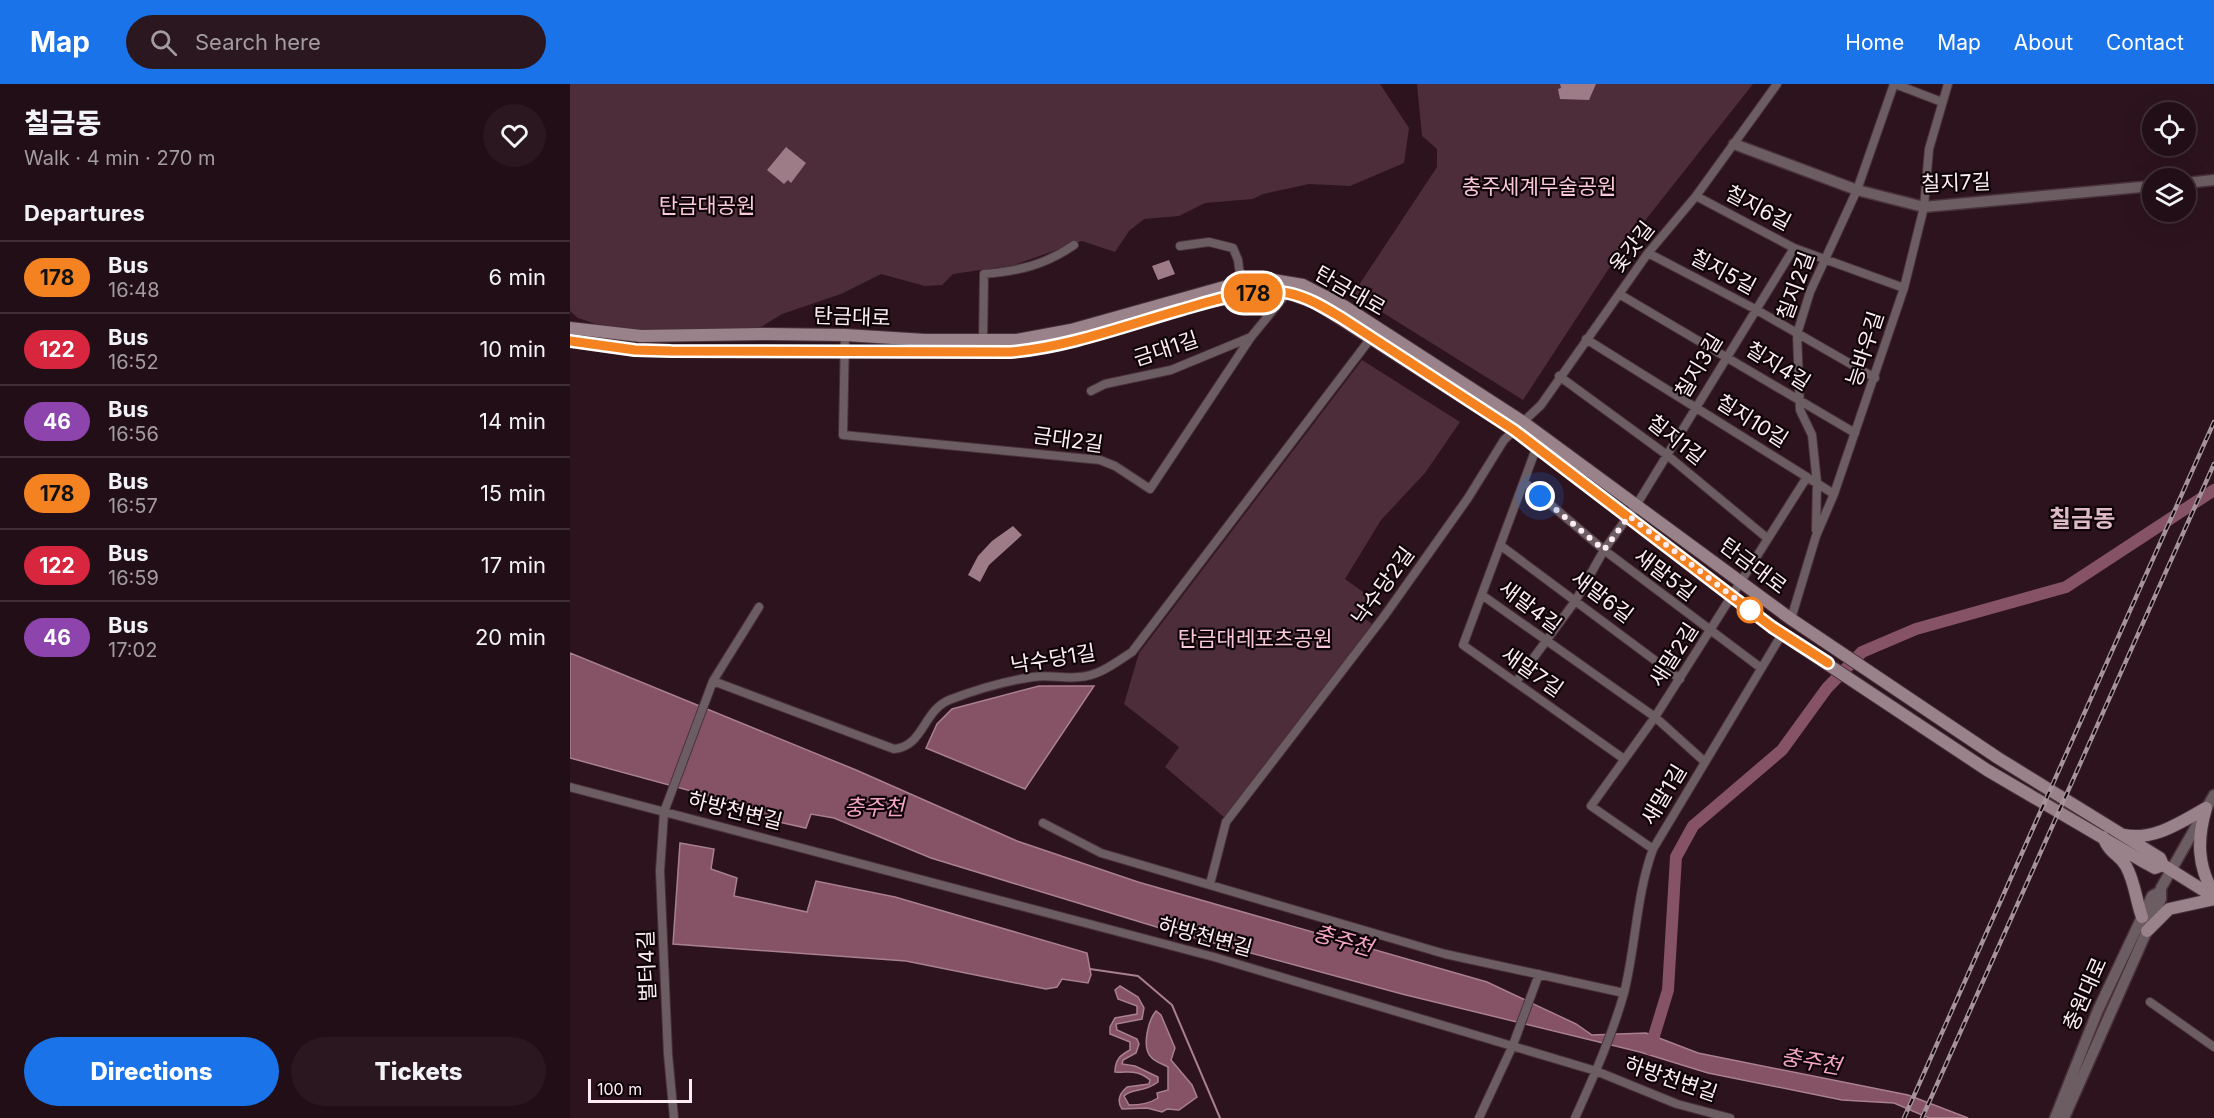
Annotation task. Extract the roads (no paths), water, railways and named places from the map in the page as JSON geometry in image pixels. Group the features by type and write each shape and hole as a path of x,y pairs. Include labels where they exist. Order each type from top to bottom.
{"main road":[{"name":"탄금대로","path":"570,328 641,336 846,335 983,342 1039,337 1240,283 1273,280 1303,285 1331,298 1374,333"},
{"name":"탄금대로","path":"570,341 635,350 671,351 845,350 964,353 1033,350 1232,297 1265,292 1287,293 1316,303 1374,333 1519,426 1637,504 1791,619 1998,758 2120,834"},
{"name":"탄금대로","path":"1519,426 1537,446 1782,634 1987,770 2103,837"},
{"path":"2120,834 2137,837 2157,832 2206,808"},
{"path":"2206,808 2199,835 2199,852 2202,872 2214,897"},
{"path":"2120,834 2160,858 2167,867 2214,897"},
{"path":"2103,837 2155,868 2167,867"},
{"path":"2103,837 2109,851 2122,861 2129,871 2142,917"},
{"path":"2147,931 2169,909 2214,897"}],"street":[{"name":"옻갓길","path":"1519,426 1541,405 1559,376 1648,253 1696,196 1777,84"},
{"path":"1894,84 1942,102"},
{"name":"칠지2길","path":"1816,536 1817,483 1812,435 1800,410 1797,334 1810,292 1857,190 1894,84"},
{"name":"능바우길","path":"1791,619 1816,536 1856,433 1904,288 1924,207 1929,148 1948,84"},
{"name":"칠지7길","path":"1734,144 1857,190 1924,207 2142,187"},
{"path":"2196,182 2214,180"},
{"name":"칠지6길","path":"1696,196 1794,248 1904,288"},
{"path":"1180,246 1209,242 1233,248 1238,260 1240,283"},
{"path":"983,342 984,274 1018,272 1037,266 1074,245"},
{"name":"칠지3길","path":"1516,682 1576,600 1604,550 1637,504 1794,248"},
{"name":"칠지5길","path":"1648,253 1755,309 1875,378"},
{"name":"금대2길","path":"845,350 843,435 1100,460 1115,466 1150,489 1251,337 1287,293"},
{"name":"칠지4길","path":"1619,294 1727,355 1800,402 1856,433"},
{"name":"낙수당1길","path":"711,685 894,749 907,747 914,742 933,711 945,702 963,695 1035,676 1078,677 1106,669 1132,652 1374,333"},
{"path":"845,350 846,335"},
{"name":"금대1길","path":"1091,391 1105,384 1171,370 1251,337"},
{"name":"칠지10길","path":"1586,339 1807,477"},
{"name":"칠지1길","path":"1559,376 1667,455 1767,538"},
{"name":"낙수당2길","path":"1210,885 1227,822 1385,615 1468,498 1504,440 1519,426"},
{"name":"새말4길","path":"1537,446 1482,595 1545,642 1655,717 1705,762"},
{"path":"1740,581 1807,477 1834,494"},
{"name":"새말5길","path":"1524,482 1604,550 1761,668"},
{"name":"새말6길","path":"1500,545 1680,679"},
{"name":"새말2길","path":"1653,849 1592,806 1711,632 1740,581"},
{"name":"새말7길","path":"1482,595 1463,645 1624,759"},
{"name":"벌터4길","path":"674,1118 668,1054 660,871 664,812 711,685 759,607"},
{"path":"1782,634 1791,619"},
{"name":"새말1길","path":"1575,1118 1596,1071 1624,993 1642,887 1653,849 1782,634"},
{"name":"하방천변길","path":"570,787 1066,916 1596,1071 1677,1104 1730,1118"},
{"name":"충원대로","path":"2064,1118 2161,899 2159,892 2167,867 2214,795"},
{"path":"1043,823 1101,853 1445,954 1624,993"},
{"name":"충원대로","path":"2055,1118 2098,1010 2152,896 2159,892"},
{"path":"1479,1118 1513,1046 1539,974"},
{"path":"2150,1002 2214,1047"}],"water":[{"name":"충주천","path":"570,653 856,770 1017,841 1138,882 1487,982 1576,1024 1592,1035 1646,1033 1698,1053 1908,1095 1968,1118 1929,1118 1894,1103 1842,1100 1708,1073 1640,1052 1402,994 1173,932 931,858 834,818 811,814 806,828 761,818 761,810 570,758"},
{"path":"1039,686 1094,686 1025,789 926,748 937,724 952,709"},
{"path":"680,843 714,849 711,869 737,878 734,896 807,912 816,881 895,897 1087,953 1091,975 1088,983 1062,979 1057,987 1046,989 906,961 673,944"},
{"path":"1120,986 1138,997 1144,1008 1142,1019 1116,1024 1117,1030 1137,1039 1139,1044 1136,1053 1123,1060 1122,1064 1135,1066 1158,1077 1158,1082 1153,1085 1124,1096 1129,1105 1148,1103 1158,1098 1157,1093 1168,1090 1168,1067 1153,1059 1147,1047 1149,1026 1156,1011 1161,1015 1175,1048 1171,1060 1192,1085 1197,1097 1179,1110 1167,1109 1162,1112 1147,1108 1122,1109 1120,1106 1120,1097 1127,1087 1149,1084 1150,1080 1137,1073 1115,1072 1119,1058 1130,1050 1130,1042 1110,1034 1110,1027 1115,1018 1137,1014 1137,1006 1118,999 1115,990"}],"waterway":[{"path":"1650,1049 1668,990 1676,857 1693,826 1782,750 1827,688 1862,652 1916,629 2066,587 2214,490"},
{"path":"1090,969 1138,976 1172,1005 1220,1118"}],"railway":[{"path":"1904,1118 2214,422"},
{"path":"1922,1118 2214,464"}],"district":[{"name":"칠금동","path":"2082,519"}],"park label":[{"name":"충주세계무술공원","path":"1539,187"},
{"name":"탄금대공원","path":"707,206"},
{"name":"탄금대레포츠공원","path":"1255,639"}]}
